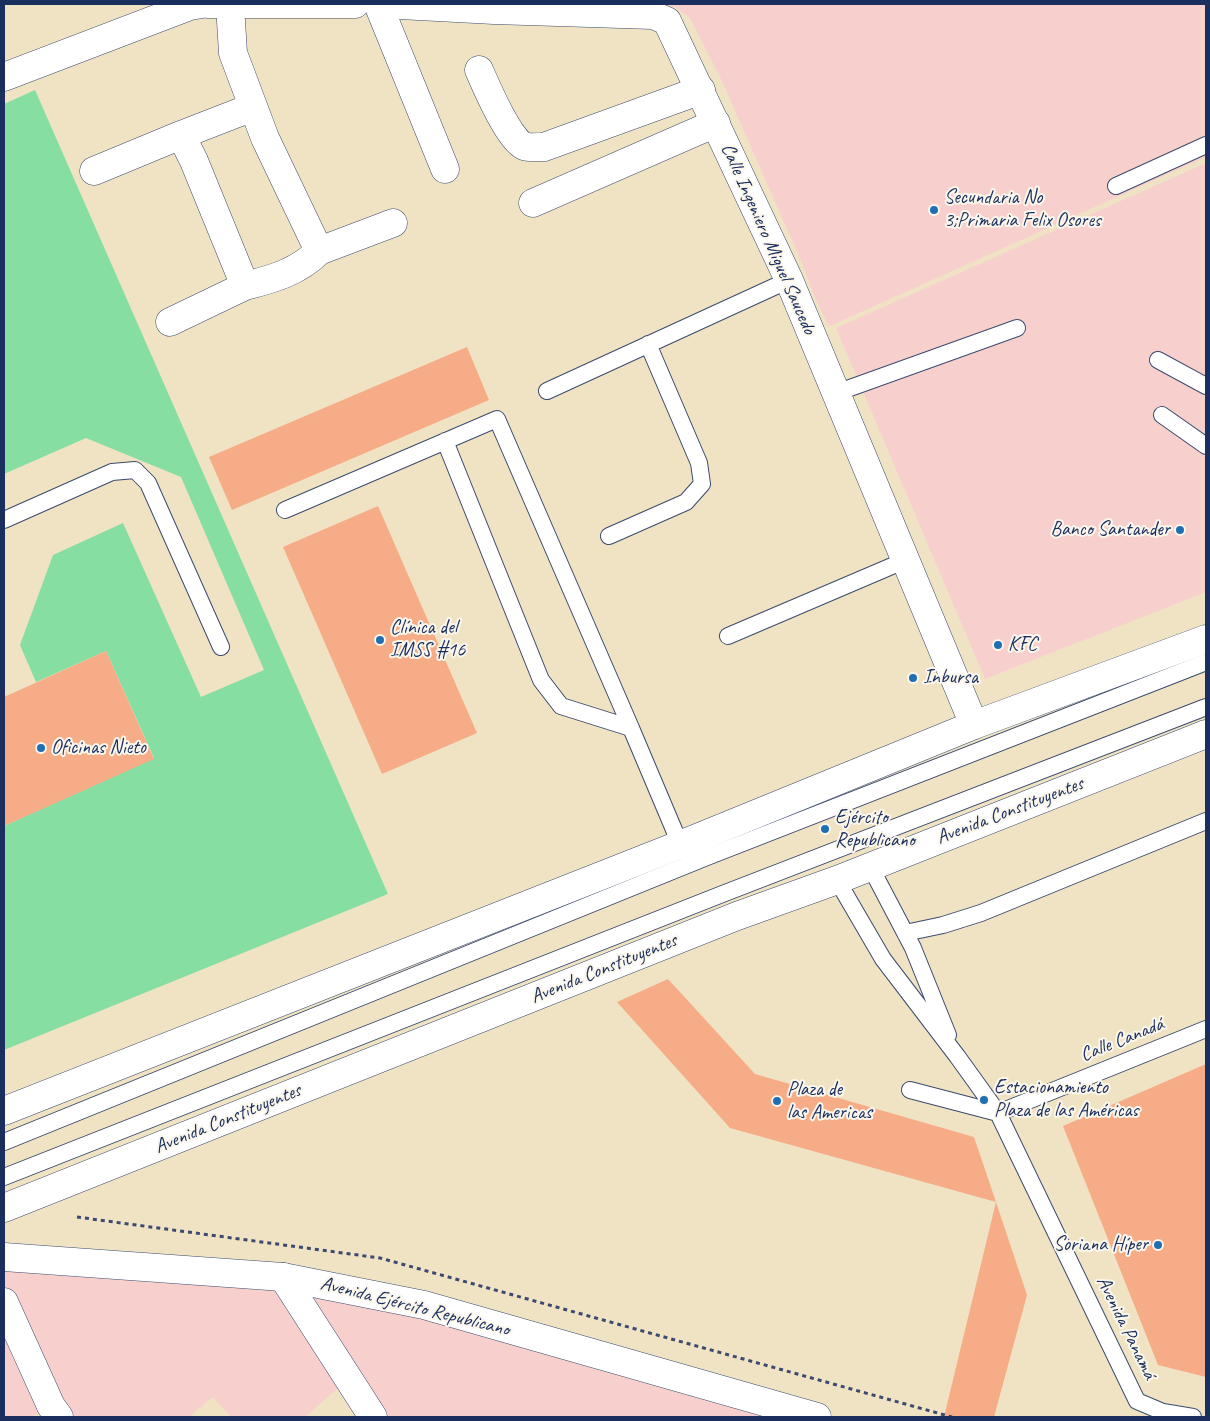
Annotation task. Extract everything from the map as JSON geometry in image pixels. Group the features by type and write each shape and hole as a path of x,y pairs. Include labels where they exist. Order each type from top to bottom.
{"street":[{"path":"4,76 190,6 202,4"},
{"path":"319,251 265,138 233,53 219,4 355,4"},
{"path":"379,4 445,169"},
{"name":"Calle Ingeniero Miguel Saucedo","path":"379,4 652,16 667,21 789,280 974,725"},
{"path":"479,70 514,139 525,147 544,147 701,90"},
{"path":"94,171 253,107"},
{"path":"533,203 716,123"},
{"path":"181,135 194,161 245,286"},
{"path":"170,322 245,286 277,278 297,269 319,251 393,223"},
{"path":"4,1111 680,844 974,725 1206,639"},
{"name":"Avenida Constituyentes","path":"4,1208 729,920 837,880 1206,734"},
{"name":"Avenida Ejército Republicano","path":"4,1257 283,1276 424,1305 816,1417"},
{"path":"283,1276 373,1417"},
{"path":"4,1302 51,1406 59,1417"}],"lane":[{"path":"1116,186 1206,145"},
{"path":"547,391 789,280"},
{"path":"836,393 1017,328"},
{"path":"608,536 686,502 702,484 699,463 648,344"},
{"path":"1158,360 1206,386"},
{"path":"1162,415 1206,446"},
{"path":"285,510 497,419 680,844"},
{"path":"445,441 541,680 560,706 631,728"},
{"path":"4,520 112,472 135,470 148,483 221,647"},
{"path":"728,636 906,560"},
{"path":"4,1142 706,856 1206,662"},
{"path":"4,1177 744,886 1206,707"},
{"path":"905,933 943,925 981,913 1206,821"},
{"path":"870,866 913,948 957,1056"},
{"path":"837,880 882,959 957,1056"},
{"name":"Calle Canadá","path":"998,1113 1206,1029"},
{"name":"Avenida Panamá","path":"957,1056 998,1113 1137,1401 1163,1412 1193,1417"},
{"path":"910,1090 998,1113"}],"shaded area":[{"name":"Secundaria No 3;Primaria Felix Osores","path":"561,4 1206,4 1206,157 830,326 815,298 802,263 722,81 690,18 675,7"},
{"path":"1206,163 1206,592 985,679 836,328"},
{"path":"4,1257 283,1277 817,1417 373,1417 348,1379 305,1417 231,1417 213,1397 189,1417 59,1417 51,1406 30,1417 4,1417"}],"green space":[{"path":"35,90 388,894 4,1050 4,826 154,758 106,651 36,682 20,645 53,555 123,523 201,697 264,670 181,477 86,438 4,474 4,104"}],"building":[{"path":"467,347 489,400 232,510 209,457"},
{"name":"Clínica del IMSS #16","path":"378,506 477,733 382,774 283,547"},
{"path":"106,651 154,759 4,826 4,697"},
{"name":"Plaza de las Americas","path":"668,979 755,1074 974,1137 996,1202 730,1128 617,1002"},
{"name":"Soriana Híper","path":"1206,1064 1206,1377 1158,1365 1063,1126"},
{"path":"996,1202 1027,1295 994,1417 944,1417"}],"place":[{"name":"Secundaria No 3;Primaria Felix Osores","path":"934,210"},
{"name":"Banco Santander","path":"1180,530"},
{"name":"Clínica del IMSS #16","path":"380,640"},
{"name":"KFC","path":"998,645"},
{"name":"Inbursa","path":"913,678"},
{"name":"Oficinas Nieto","path":"41,748"},
{"name":"Ejército Republicano","path":"825,829"},
{"name":"Estacionamiento Plaza de las Américas","path":"984,1100"},
{"name":"Plaza de las Americas","path":"777,1101"},
{"name":"Soriana Híper","path":"1158,1245"}]}
